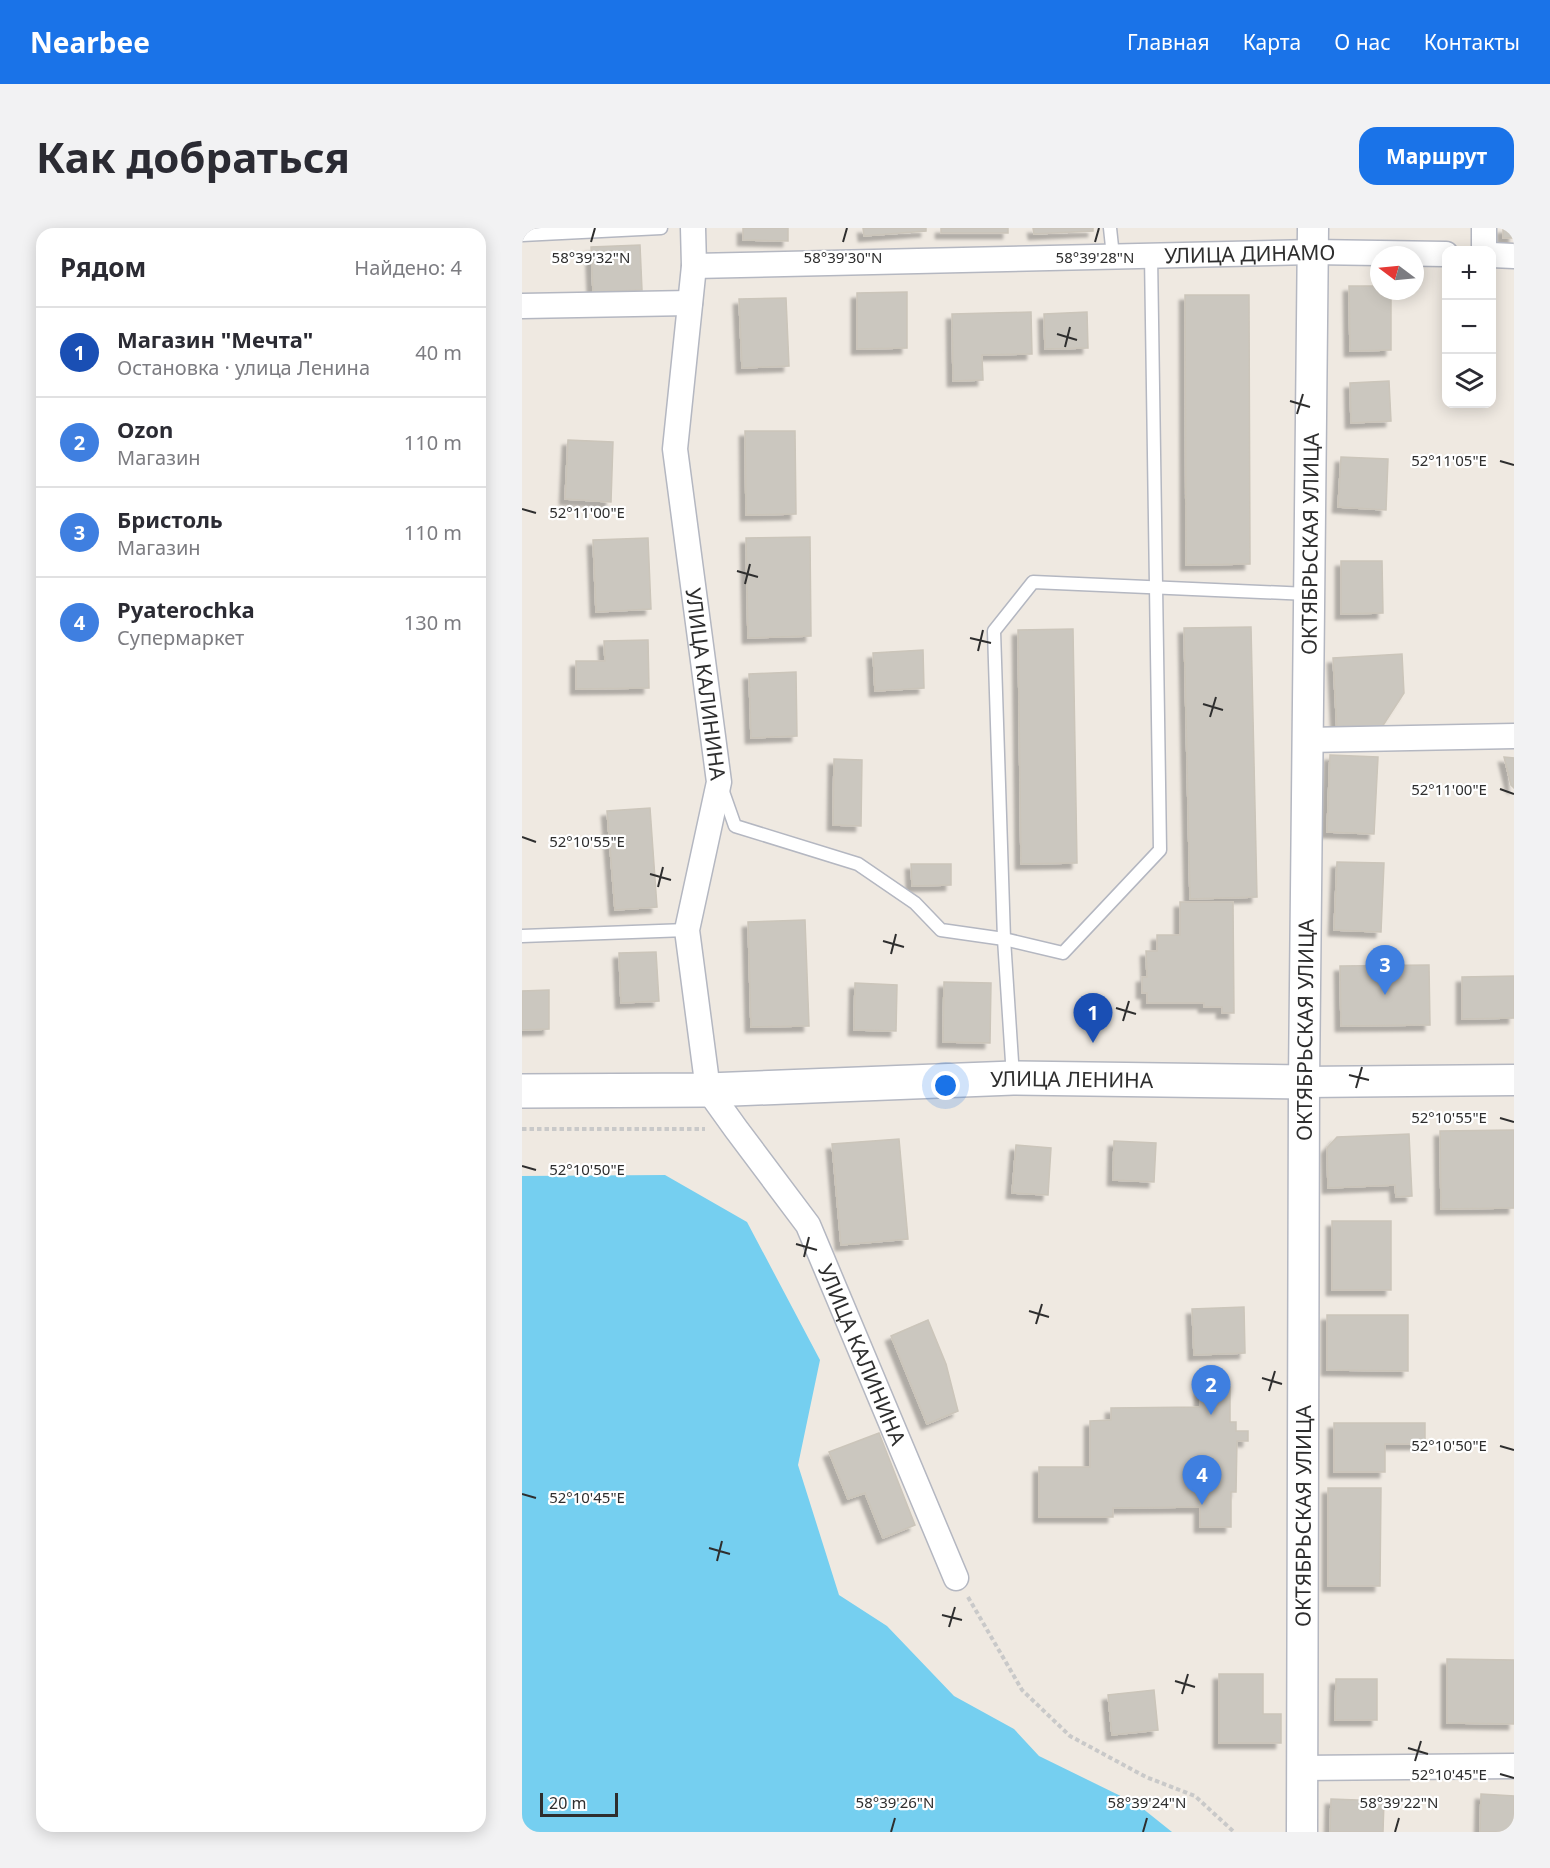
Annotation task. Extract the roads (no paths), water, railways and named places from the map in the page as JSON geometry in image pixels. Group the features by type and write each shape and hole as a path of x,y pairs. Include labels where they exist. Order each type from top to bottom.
{"main road":[{"name":"УЛИЦА ЛЕНИНА","path":"522,1091 708,1090 1013,1078 1304,1082"}],"street":[{"name":"УЛИЦА КАЛИНИНА","path":"693,228 694,266 675,449 719,782 687,930 708,1090 808,1225 956,1578"},
{"path":"1484,228 1484,246"},
{"name":"УЛИЦА ДИНАМО","path":"694,266 1151,255 1312,240 1442,255"},
{"name":"ОКТЯБРЬСКАЯ УЛИЦА","path":"1302,1832 1304,1082 1312,240"},
{"path":"1496,255 1514,256"},
{"path":"522,306 690,303"},
{"path":"1307,740 1514,736"},
{"name":"УЛИЦА ЛЕНИНА","path":"1304,1082 1514,1080"},
{"path":"1301,1768 1514,1766"}],"lane":[{"path":"522,235 661,228"},
{"path":"1110,228 1113,256"},
{"path":"719,782 735,826 858,864 915,903 940,930 1004,939 1063,953 1160,850 1151,255"},
{"path":"1013,1078 1004,939 994,631 1033,582 1308,594"},
{"path":"522,936 687,930"}],"water":[{"path":"665,1175 747,1222 820,1360 798,1465 839,1595 887,1626 954,1696 1014,1729 1039,1756 1137,1804 1172,1832 522,1832 522,1176"}],"place":[{"name":"Бристоль","path":"1385,995"},
{"name":"Магазин \"Мечта\"","path":"1093,1043"},
{"name":"Ozon","path":"1211,1415"},
{"name":"Pyaterochka","path":"1202,1505"}]}
